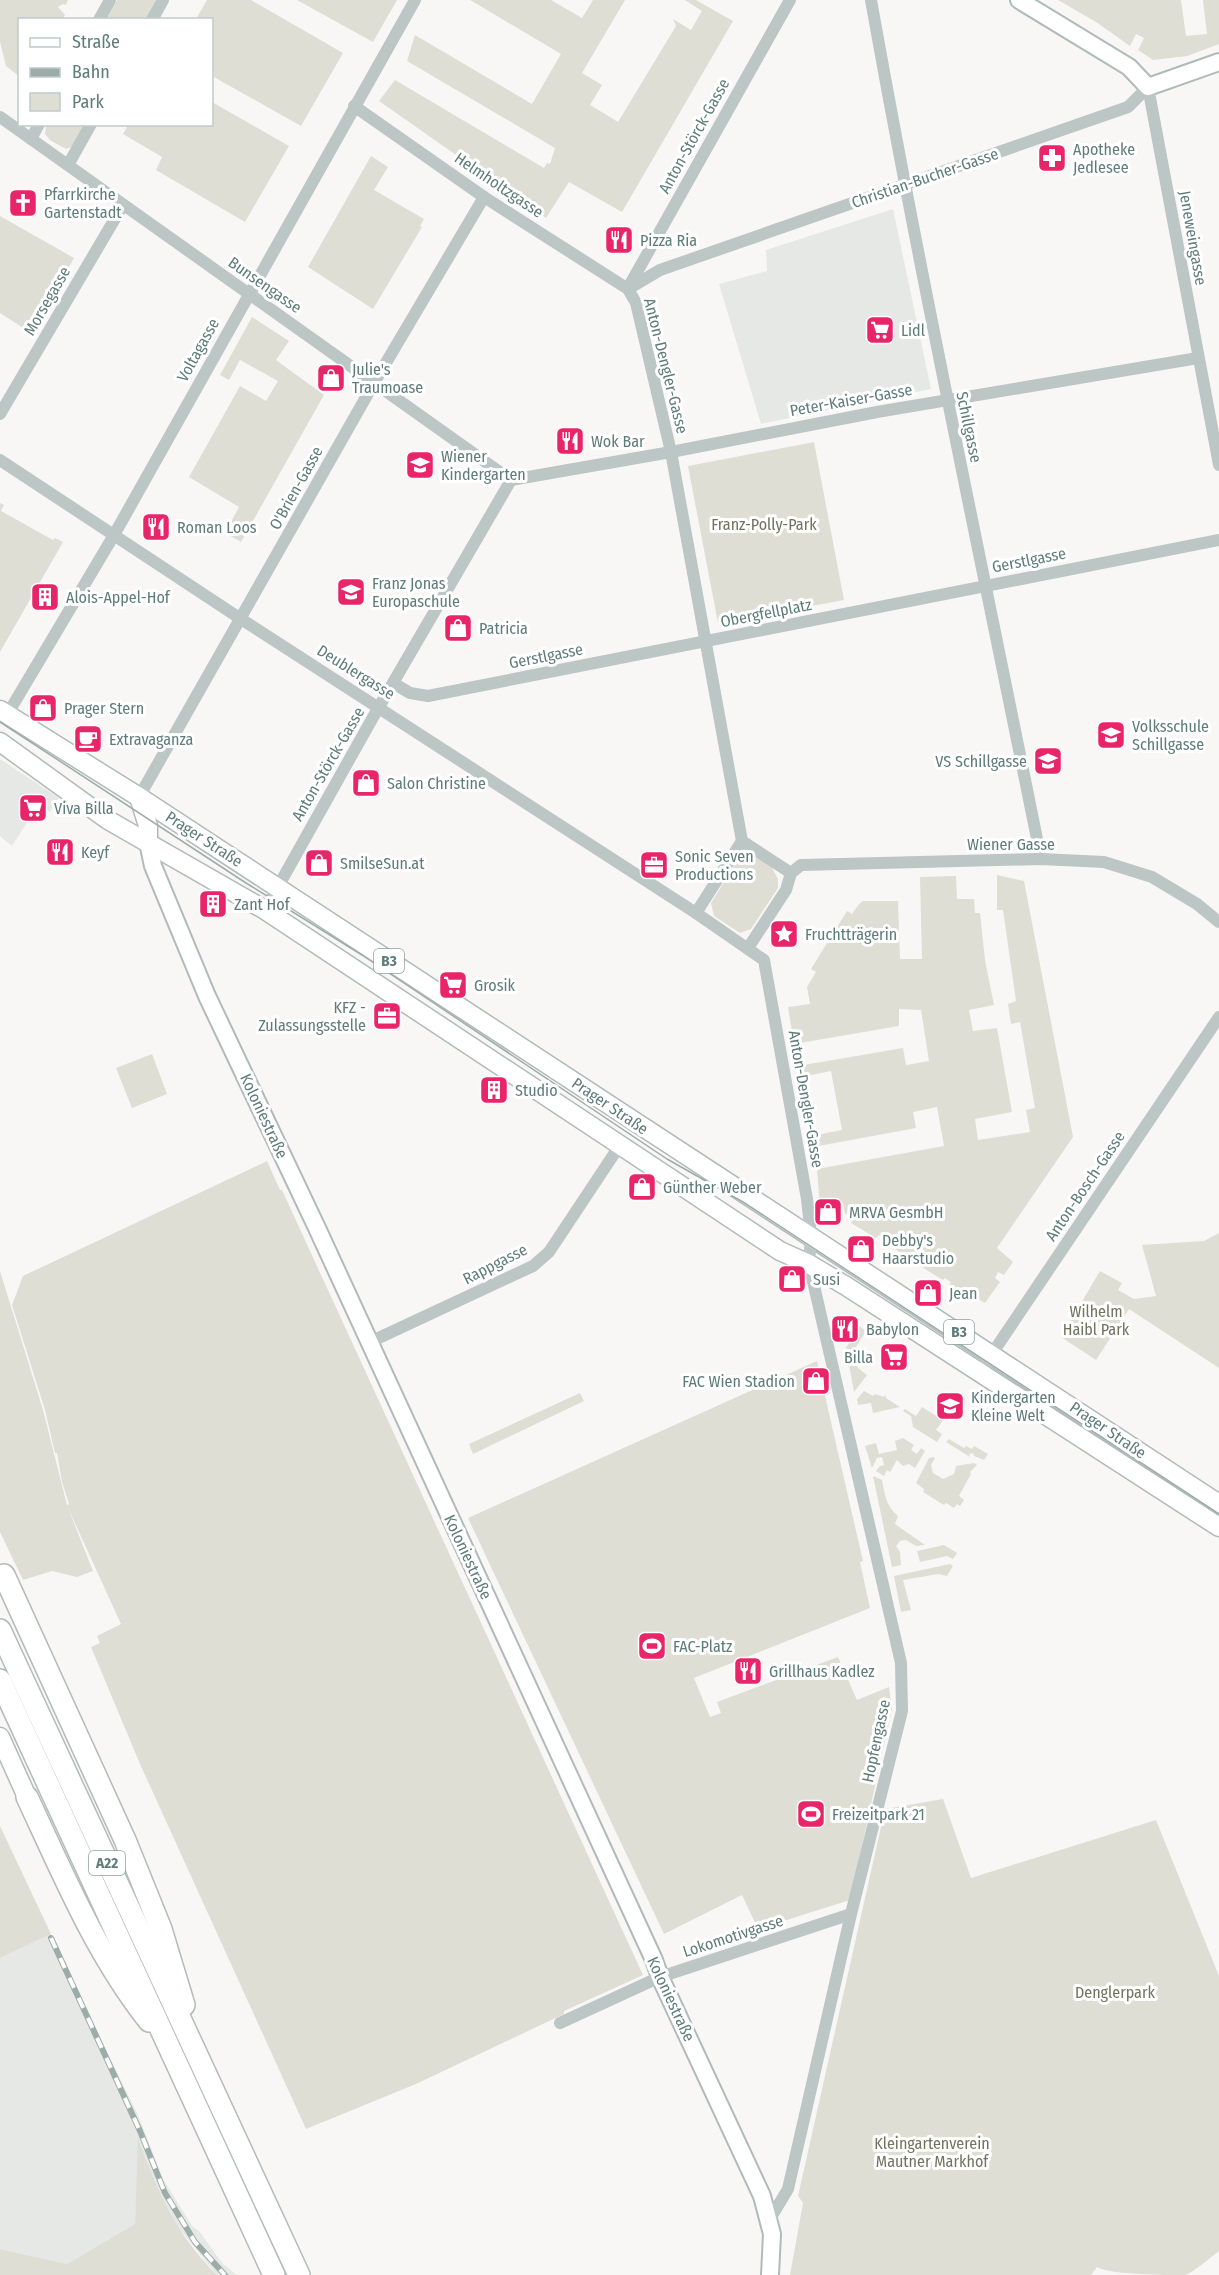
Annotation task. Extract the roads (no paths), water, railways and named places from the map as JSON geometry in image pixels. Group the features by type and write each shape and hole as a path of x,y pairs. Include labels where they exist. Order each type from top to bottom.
{"highway":[{"path":"1,1574 146,1890 182,1996 194,2049"},
{"name":"A22","path":"0,1630 8,1680 274,2275"},
{"name":"A22","path":"8,1680 194,2049 299,2275"},
{"path":"27,1797 82,1914 107,1960 134,2002 172,2050"}],"main road":[{"name":"Prager Straße","path":"4,713 139,797 640,1126 992,1353 1219,1504"},
{"name":"Prager Straße","path":"0,742 108,819 265,910 784,1254 809,1264 1219,1527"},
{"path":"139,797 148,826 148,842"},
{"path":"620,1145 640,1126"},
{"path":"0,1737 27,1797"}],"street":[{"path":"100,18 110,0"},
{"path":"153,18 163,0"},
{"name":"Voltagasse","path":"4,713 114,535 415,0"},
{"name":"Anton-Störck-Gasse","path":"628,289 790,0"},
{"name":"Schillgasse","path":"871,0 904,186 946,400 1041,859"},
{"path":"1019,0 1129,67 1148,87"},
{"name":"Christian-Bucher-Gasse","path":"628,289 660,270 1128,107 1148,87 1219,62"},
{"name":"Jeneweingasse","path":"1148,87 1219,465"},
{"name":"Helmholtzgasse","path":"354,106 484,197 628,289"},
{"name":"Bunsengasse","path":"0,117 511,480"},
{"path":"31,139 38,126"},
{"path":"68,165 90,126"},
{"name":"O'Brien-Gasse","path":"139,797 374,383 484,197"},
{"name":"Morsegasse","path":"0,414 123,205"},
{"name":"Anton-Dengler-Gasse","path":"628,289 636,303 671,452"},
{"name":"Peter-Kaiser-Gasse","path":"511,480 946,400 1198,358"},
{"name":"Obergfellplatz","path":"671,452 705,642 845,614"},
{"name":"Deublergasse","path":"0,460 748,948"},
{"name":"Anton-Störck-Gasse","path":"265,910 393,682 511,480"},
{"name":"Gerstlgasse","path":"845,614 1219,540"},
{"path":"696,913 742,841 705,642"},
{"name":"Gerstlgasse","path":"393,682 410,693 428,696 705,642"},
{"path":"742,841 792,873 786,890 748,948"},
{"name":"Koloniestraße","path":"148,842 153,866 207,996 370,1342 762,2196 770,2219 773,2250 770,2275"},
{"name":"Wiener Gasse","path":"792,873 801,865 1041,859 1104,862 1152,877 1197,904 1219,922"},
{"name":"Anton-Dengler-Gasse","path":"748,948 764,960 807,1199 811,1236 809,1264"},
{"name":"Anton-Bosch-Gasse","path":"979,1373 1219,1017"},
{"name":"Rappgasse","path":"370,1342 533,1266 549,1252 620,1145"},
{"name":"Hopfengasse","path":"770,2219 788,2189 902,1711 901,1663 809,1264"},
{"name":"Lokomotivgasse","path":"560,2023 660,1977 852,1914"}],"tram line":[{"path":"0,722 246,883 362,955 667,1159 743,1202 1219,1514"}],"railway":[{"path":"51,1938 140,2131 165,2193 195,2242 225,2275"}],"place":[{"name":"Apotheke Jedlesee","path":"1052,158"},
{"name":"Pfarrkirche Gartenstadt","path":"23,203"},
{"name":"Pizza Ria","path":"619,240"},
{"name":"Lidl","path":"880,330"},
{"name":"Julie's Traumoase","path":"331,378"},
{"name":"Wok Bar","path":"570,441"},
{"name":"Wiener Kindergarten","path":"420,465"},
{"name":"Roman Loos","path":"156,527"},
{"name":"Franz Jonas Europaschule","path":"351,592"},
{"name":"Alois-Appel-Hof","path":"45,597"},
{"name":"Patricia","path":"458,628"},
{"name":"Prager Stern","path":"43,708"},
{"name":"Volksschule Schillgasse","path":"1111,735"},
{"name":"Extravaganza","path":"88,739"},
{"name":"VS Schillgasse","path":"1048,761"},
{"name":"Salon Christine","path":"366,783"},
{"name":"Viva Billa","path":"33,808"},
{"name":"Keyf","path":"60,852"},
{"name":"SmilseSun.at","path":"319,863"},
{"name":"Sonic Seven Productions","path":"654,865"},
{"name":"Zant Hof","path":"213,904"},
{"name":"Fruchtträgerin","path":"784,934"},
{"name":"Grosik","path":"453,985"},
{"name":"KFZ - Zulassungsstelle","path":"387,1016"},
{"name":"Studio","path":"494,1090"},
{"name":"Günther Weber","path":"642,1187"},
{"name":"MRVA GesmbH","path":"828,1212"},
{"name":"Debby's Haarstudio","path":"861,1249"},
{"name":"Susi","path":"792,1279"},
{"name":"Jean","path":"928,1293"},
{"name":"Babylon","path":"845,1329"},
{"name":"Billa","path":"894,1357"},
{"name":"FAC Wien Stadion","path":"816,1381"},
{"name":"Kindergarten Kleine Welt","path":"950,1406"},
{"name":"FAC-Platz","path":"652,1646"},
{"name":"Grillhaus Kadlez","path":"748,1671"},
{"name":"Freizeitpark 21","path":"811,1814"}],"park label":[{"name":"Franz-Polly-Park","path":"764,524"},
{"name":"Wilhelm Haibl Park","path":"1096,1320"},
{"name":"Denglerpark","path":"1115,1992"},
{"name":"Kleingartenverein Mautner Markhof","path":"932,2152"}]}
